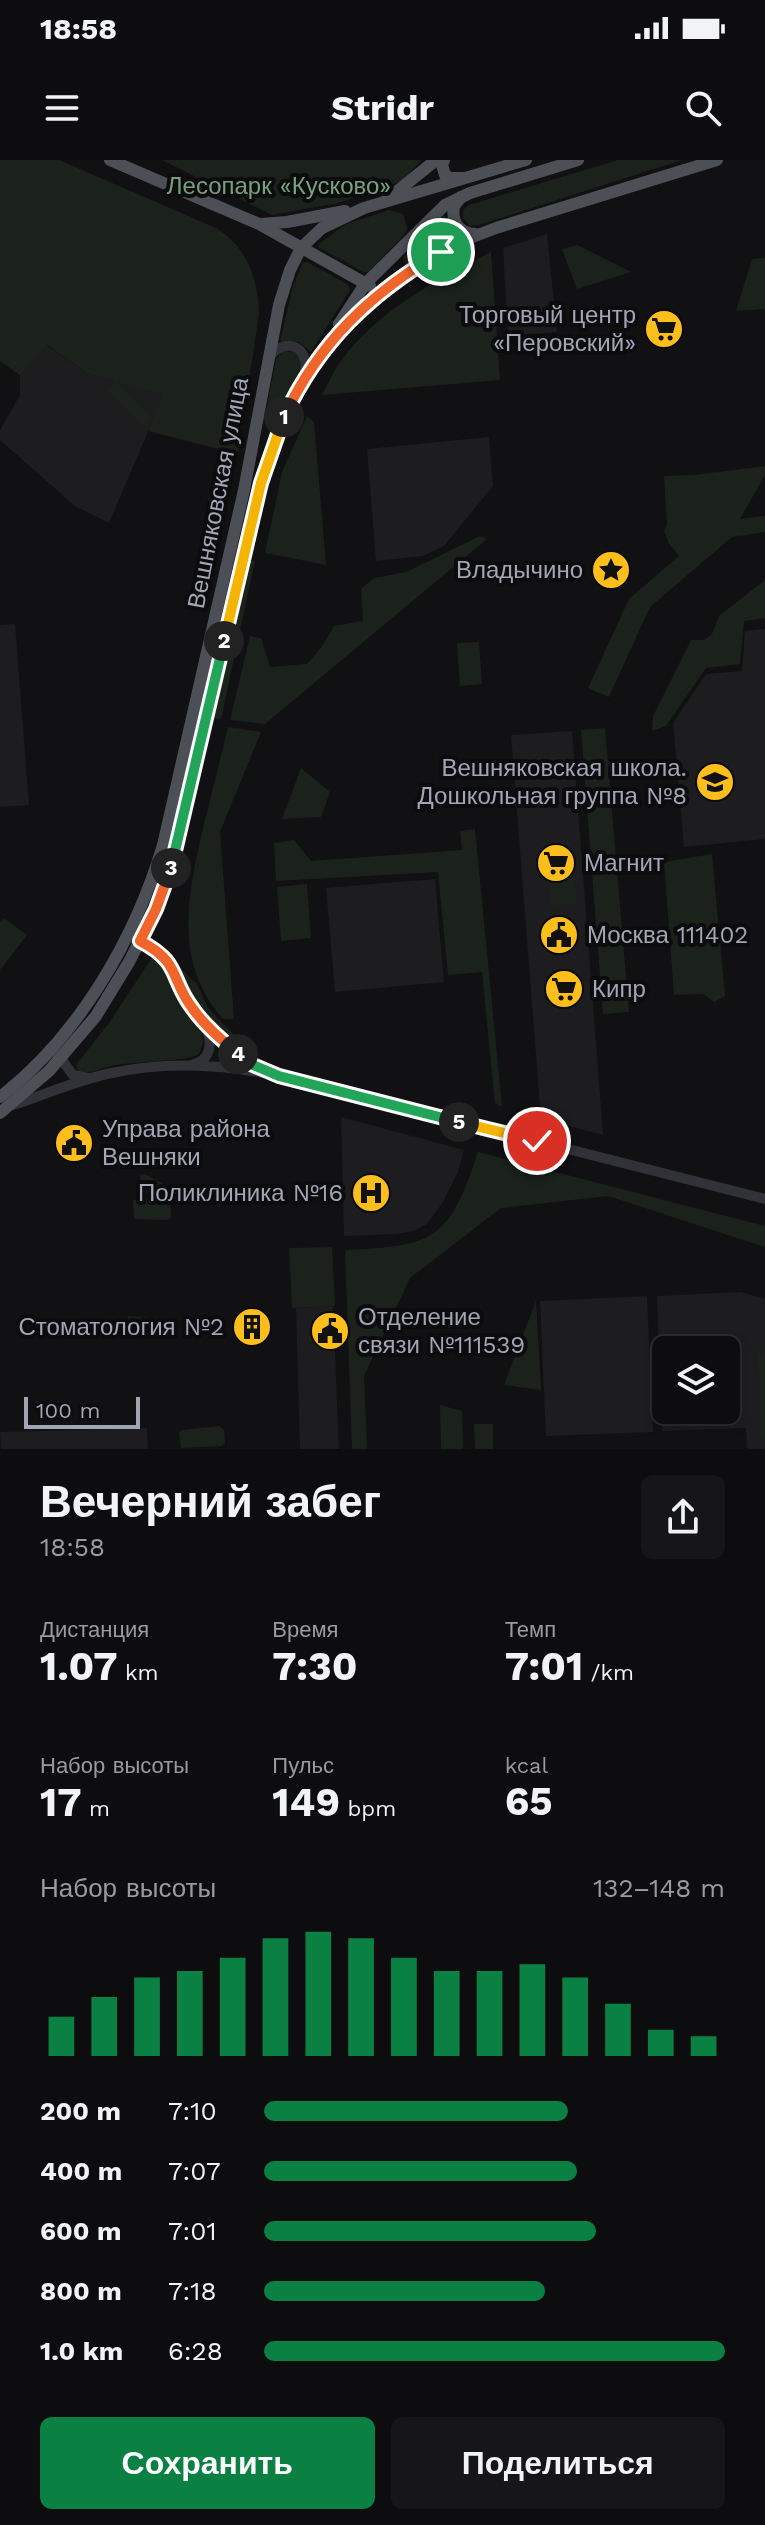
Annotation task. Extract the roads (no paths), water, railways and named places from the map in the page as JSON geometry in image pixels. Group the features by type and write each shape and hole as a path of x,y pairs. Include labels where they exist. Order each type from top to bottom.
{"main road":[{"path":"111,160 259,224 380,292"},
{"name":"Вешняковская улица","path":"2,1105 61,1059 96,1016 140,941 165,885 242,501 266,364 285,283 301,248 322,228 364,208 381,204 436,160"},
{"path":"444,160 443,171 450,178 488,173"},
{"path":"381,204 526,160"},
{"name":"Вешняковская улица","path":"2,1105 89,1001 144,903 184,784 263,477 281,423 304,378 328,344 380,292 411,269 471,236 717,160"},
{"path":"328,344 365,284 445,205 464,196 576,161"},
{"path":"464,196 454,206 454,217 459,228 471,236"},
{"path":"259,224 364,208"}],"street":[{"path":"266,364 278,348 295,347 306,361 304,378"},
{"path":"2,1105 120,1071 201,1062 209,1052 210,1036 185,997 168,960 127,935"},
{"path":"203,1022 253,1065 279,1076"},
{"path":"53,1047 73,1075 92,1078"},
{"path":"188,1065 279,1076 765,1199"}],"place":[{"name":"Торговый центр «Перовский»","path":"664,329"},
{"name":"Владычино","path":"611,570"},
{"name":"Вешняковская школа. Дошкольная группа №8","path":"715,782"},
{"name":"Магнит","path":"556,863"},
{"name":"Москва 111402","path":"559,935"},
{"name":"Кипр","path":"564,989"},
{"name":"Управа района Вешняки","path":"74,1143"},
{"name":"Поликлиника №16","path":"371,1193"},
{"name":"Стоматология №2","path":"252,1327"},
{"name":"Отделение связи №111539","path":"330,1331"}],"park label":[{"name":"Лесопарк «Кусково»","path":"279,186"}]}
